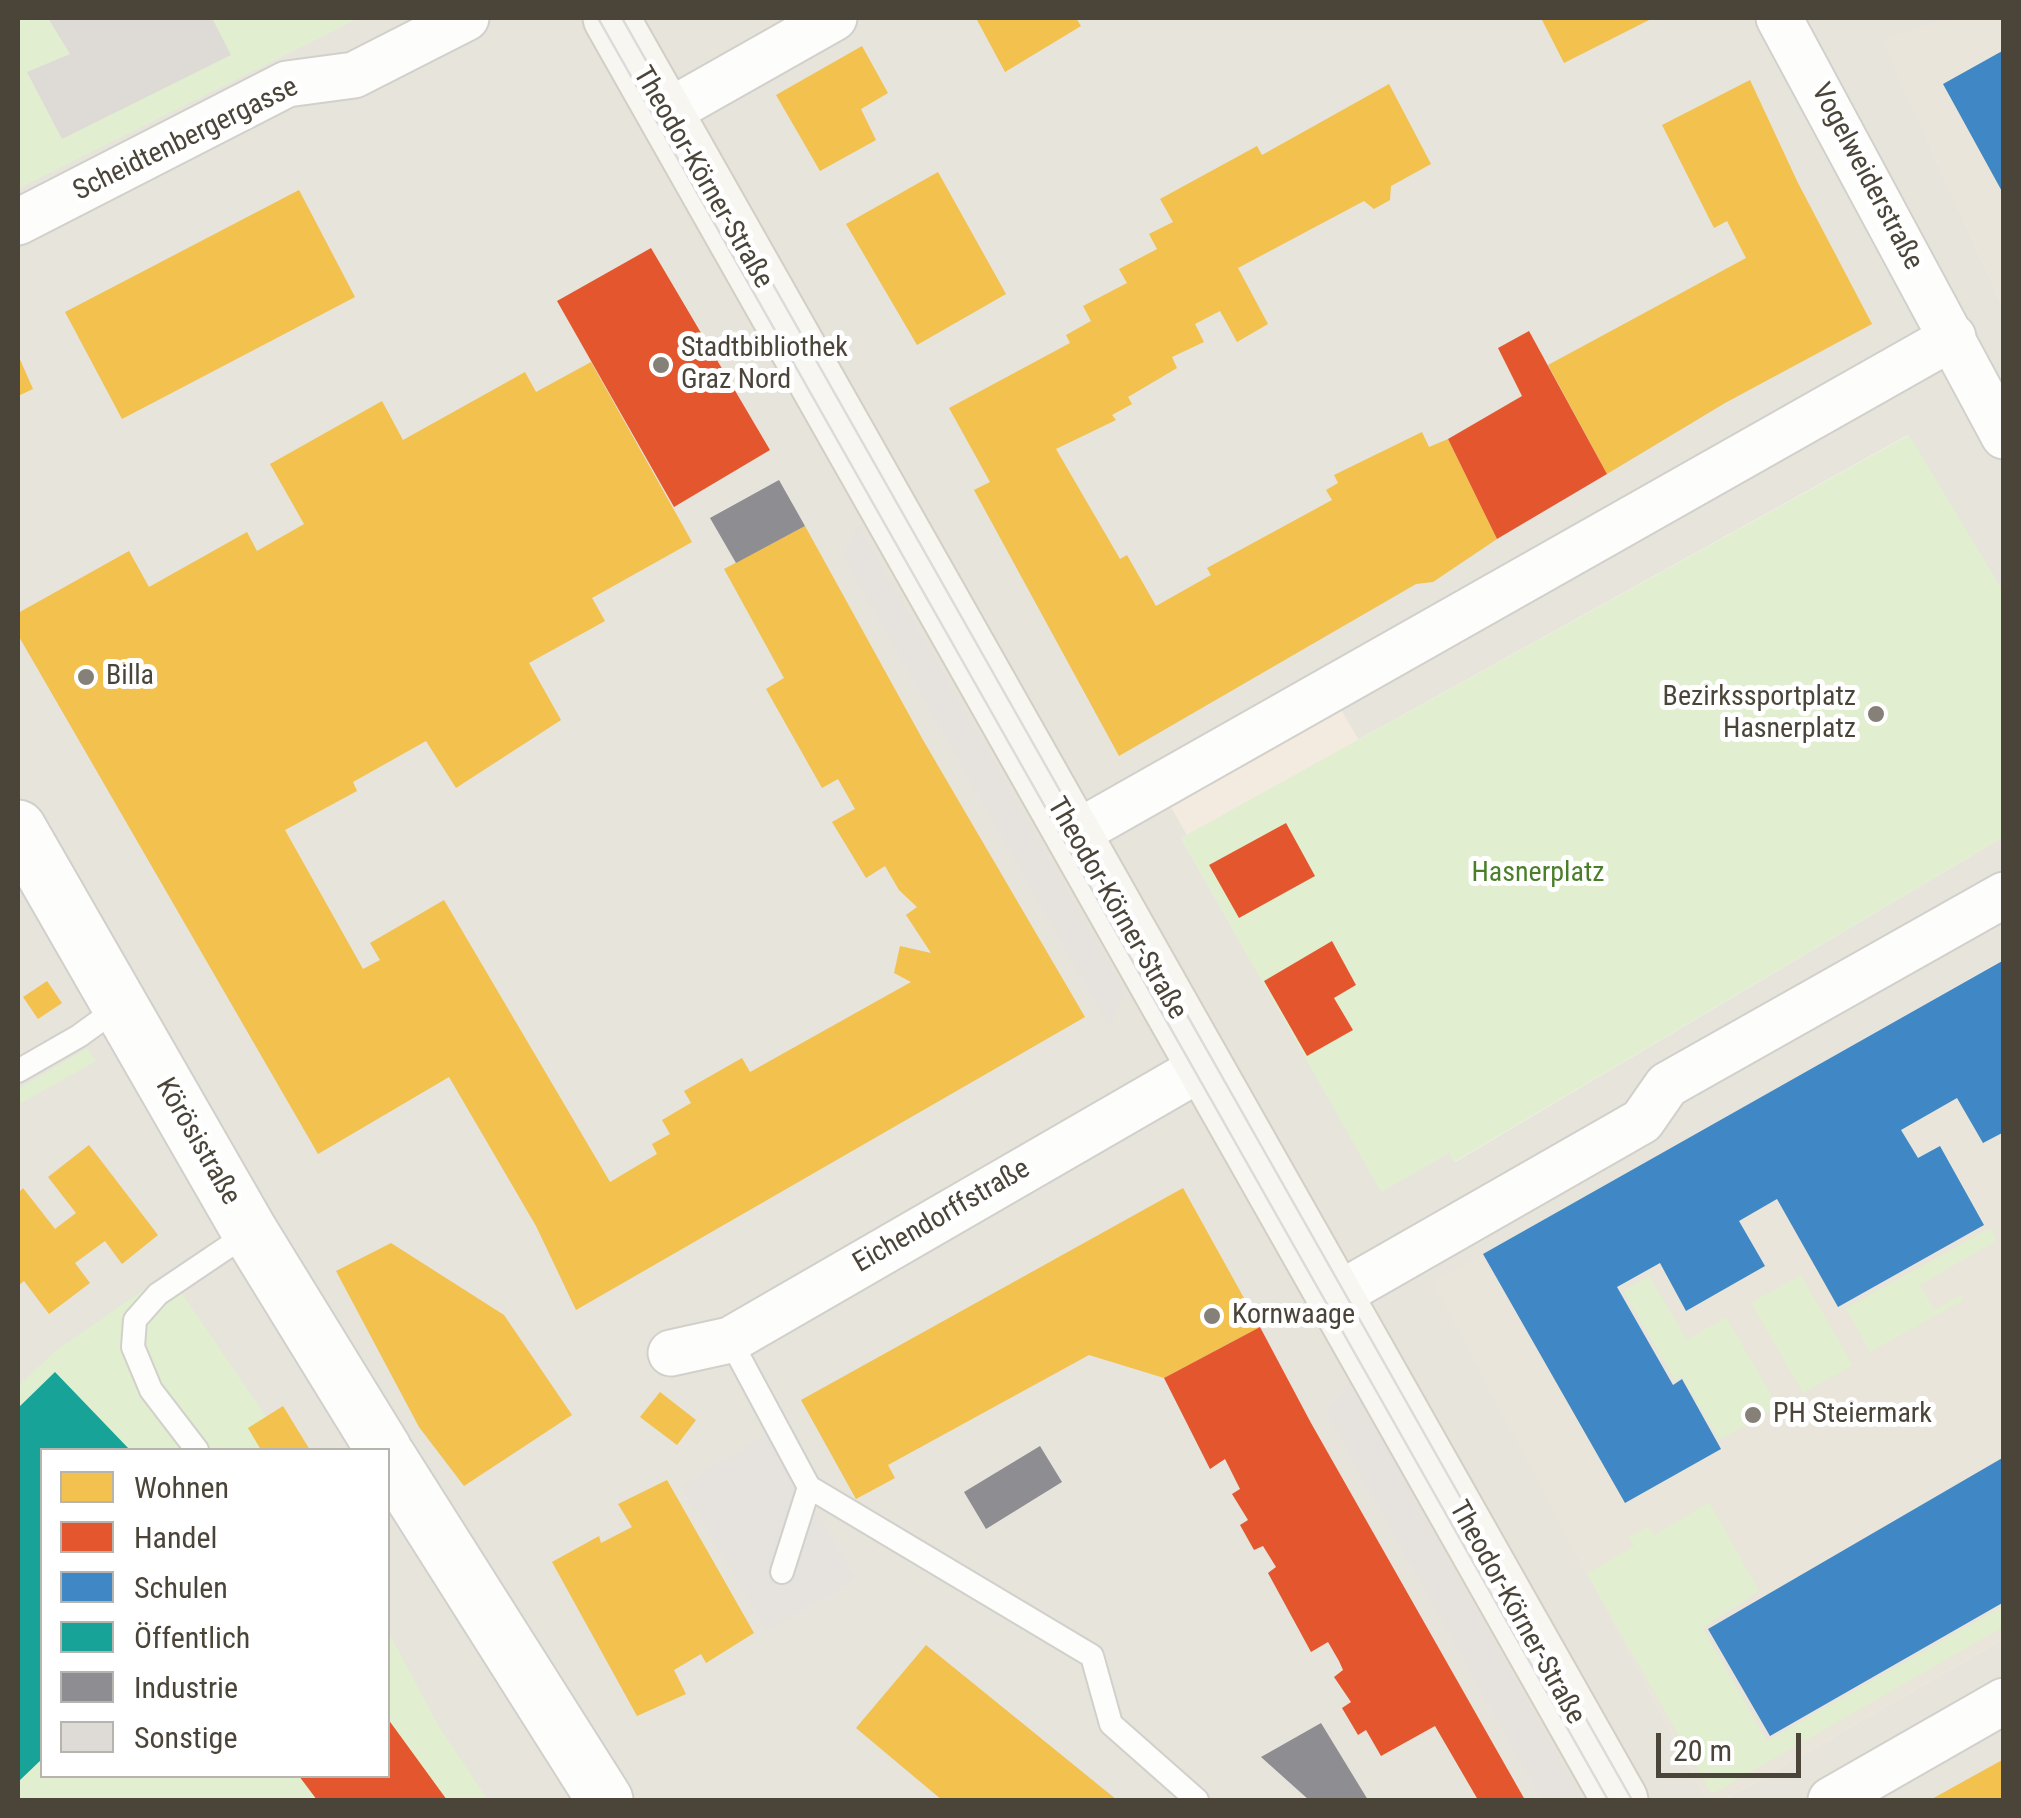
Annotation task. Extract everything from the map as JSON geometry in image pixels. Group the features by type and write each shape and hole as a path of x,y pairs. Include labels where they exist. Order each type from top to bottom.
{"main road":[{"name":"Theodor-Körner-Straße","path":"611,18 1620,1800"}],"street":[{"name":"Scheidtenbergergasse","path":"18,222 287,84 354,75 466,18"},
{"path":"666,112 834,18"},
{"name":"Vogelweiderstraße","path":"1798,27 1953,338"},
{"path":"1072,835 1953,338 2004,436"},
{"name":"Körösistraße","path":"18,828 250,1232 382,1448"},
{"path":"1336,1296 1642,1121 1667,1085 2004,895"},
{"name":"Eichendorffstraße","path":"671,1353 730,1340 1206,1066"},
{"name":"Körösistraße","path":"390,1460 606,1800"},
{"path":"1831,1800 2004,1701"}],"lane":[{"path":"18,1071 79,1036 119,1007"},
{"path":"195,1448 151,1390 133,1347 135,1320 158,1294 250,1232"},
{"path":"730,1340 809,1487 1092,1656 1110,1724 1197,1800"},
{"path":"782,1572 809,1487"}],"shaded area":[{"path":"358,18 1947,18 1883,41 2003,307 2003,598 1908,435 1181,838 1382,1191 1450,1152 1455,1162 2003,837 2003,960 1434,1283 1707,1800 18,1800 18,188"},
{"path":"1947,18 2003,18 2003,307 1882,40"},
{"path":"858,525 1124,991 1110,1028 843,556"},
{"path":"1339,706 1372,763 1201,860 1168,802"},
{"name":"PH Steiermark","path":"2003,960 2003,1639 1724,1800 1707,1800 1433,1283"},
{"path":"1350,1382 1582,1800 1542,1800 1326,1413"},
{"path":"769,1433 856,1579 767,1631 681,1486"},
{"path":"2003,1639 2003,1800 1724,1800"}],"green space":[{"path":"18,18 358,18 18,189"},
{"name":"Hasnerplatz","path":"1909,435 2003,591 2003,837 1454,1162 1449,1153 1381,1192 1181,838","holes":["1332,942 1356,985 1334,998 1353,1030 1307,1056 1264,981"]},
{"path":"87,1048 96,1061 18,1105 18,1089"},
{"path":"1990,1228 1997,1240 1920,1285 1934,1310 1961,1295 1964,1300 1870,1352 1846,1308"},
{"path":"168,1273 288,1448 40,1448 40,1778 390,1778 390,1635 438,1725 488,1800 18,1800 18,1386 55,1351"},
{"path":"1801,1275 1853,1365 1803,1393 1751,1303"},
{"path":"1649,1276 1687,1340 1726,1317 1778,1406 1719,1440 1682,1377 1675,1381 1623,1291"},
{"path":"1709,1502 1759,1591 1703,1628 1767,1741 2003,1606 2003,1627 1712,1794 1587,1574 1634,1546 1629,1537 1648,1526 1654,1535"}],"building: Wohnen":[{"path":"976,18 1076,18 1081,26 1005,72"},
{"path":"1541,18 1653,18 1564,63"},
{"path":"862,46 888,93 861,109 876,140 820,171 776,95"},
{"path":"1750,80 1798,183 1872,324 1725,403 1607,474 1548,365 1746,258 1727,221 1714,228 1662,125"},
{"path":"1389,84 1431,164 1391,186 1390,200 1374,209 1364,201 1238,268 1268,324 1237,342 1220,311 1195,324 1204,342 1172,357 1177,368 1128,397 1132,404 1112,415 1116,420 1056,449 1120,559 1127,555 1156,606 1211,575 1207,568 1332,500 1326,490 1338,483 1334,475 1422,432 1429,447 1448,439 1497,539 1433,582 1416,584 1119,756 974,490 990,482 949,408 1070,343 1066,335 1091,321 1083,306 1127,283 1119,269 1157,249 1149,234 1173,222 1160,199 1257,146 1262,155"},
{"path":"938,172 1006,294 917,345 846,224"},
{"path":"299,190 355,297 122,419 65,312"},
{"path":"18,355 33,389 18,396"},
{"path":"591,362 692,542 592,598 605,621 529,663 561,720 456,788 426,741 353,782 357,791 285,830 363,969 380,960 370,943 444,900 610,1182 657,1154 652,1144 670,1134 662,1120 691,1103 684,1091 742,1058 750,1072 911,982 894,973 900,946 931,953 906,915 917,907 899,890 885,866 866,878 832,822 855,809 838,779 822,788 766,689 784,678 724,569 805,526 923,740 1085,1017 576,1310 536,1226 449,1077 318,1154 18,635 18,613 129,551 149,587 247,532 257,551 304,524 270,464 382,401 403,440 525,372 536,392"},
{"path":"47,981 62,1003 38,1019 23,997"},
{"path":"89,1145 158,1235 122,1264 105,1241 75,1263 90,1283 49,1314 24,1281 18,1286 18,1193 23,1188 55,1229 76,1213 48,1177"},
{"path":"1183,1188 1260,1327 1164,1378 1089,1355 888,1465 895,1478 856,1499 801,1400"},
{"path":"391,1243 504,1315 572,1415 464,1486 419,1427 336,1271"},
{"path":"660,1392 696,1420 677,1445 640,1417"},
{"path":"283,1406 309,1448 260,1448 248,1428"},
{"path":"667,1480 754,1633 706,1663 701,1654 674,1670 686,1694 637,1716 552,1562 599,1536 601,1543 632,1527 618,1504"},
{"path":"926,1645 1117,1800 942,1800 856,1728"},
{"path":"2004,1759 2004,1800 1930,1800"}],"building: Handel":[{"path":"651,248 770,450 674,507 557,301"},
{"path":"1529,331 1607,474 1497,539 1448,439 1522,396 1498,348"},
{"path":"1286,823 1315,876 1239,918 1209,865"},
{"path":"1332,941 1356,985 1334,998 1353,1030 1307,1056 1264,981"},
{"path":"1260,1327 1525,1800 1478,1800 1435,1726 1381,1756 1366,1730 1358,1735 1342,1708 1351,1702 1334,1677 1343,1670 1339,1661 1328,1642 1311,1652 1268,1573 1276,1567 1263,1546 1254,1550 1240,1525 1248,1520 1232,1494 1240,1489 1225,1459 1210,1469 1164,1378"},
{"path":"390,1722 447,1800 317,1800 300,1778 390,1778"}],"building: Schulen":[{"path":"2004,50 2004,195 1943,84"},
{"path":"2004,960 2004,1132 1983,1143 1957,1098 1901,1130 1918,1158 1940,1146 1984,1225 1838,1307 1777,1199 1739,1221 1765,1266 1686,1311 1660,1263 1617,1287 1673,1385 1682,1379 1721,1449 1625,1503 1483,1254"},
{"path":"2004,1457 2004,1602 1770,1736 1708,1629"}],"building: Öffentlich":[{"path":"55,1372 128,1448 40,1448 40,1761 18,1782 18,1408"}],"building: Industrie":[{"path":"779,480 805,526 736,563 710,518"},
{"path":"1040,1446 1062,1482 986,1529 964,1492"},
{"path":"1321,1723 1368,1800 1309,1800 1261,1757"}],"building: Sonstige":[{"path":"48,18 212,18 231,55 62,139 27,72 70,54"}],"tram line":[{"path":"598,18 1608,1800"},
{"path":"622,18 1632,1800"}],"place":[{"name":"Stadtbibliothek Graz Nord","path":"661,365"},
{"name":"Billa","path":"86,677"},
{"name":"Bezirkssportplatz Hasnerplatz","path":"1876,714"},
{"name":"Kornwaage","path":"1212,1316"},
{"name":"PH Steiermark","path":"1753,1415"}]}
